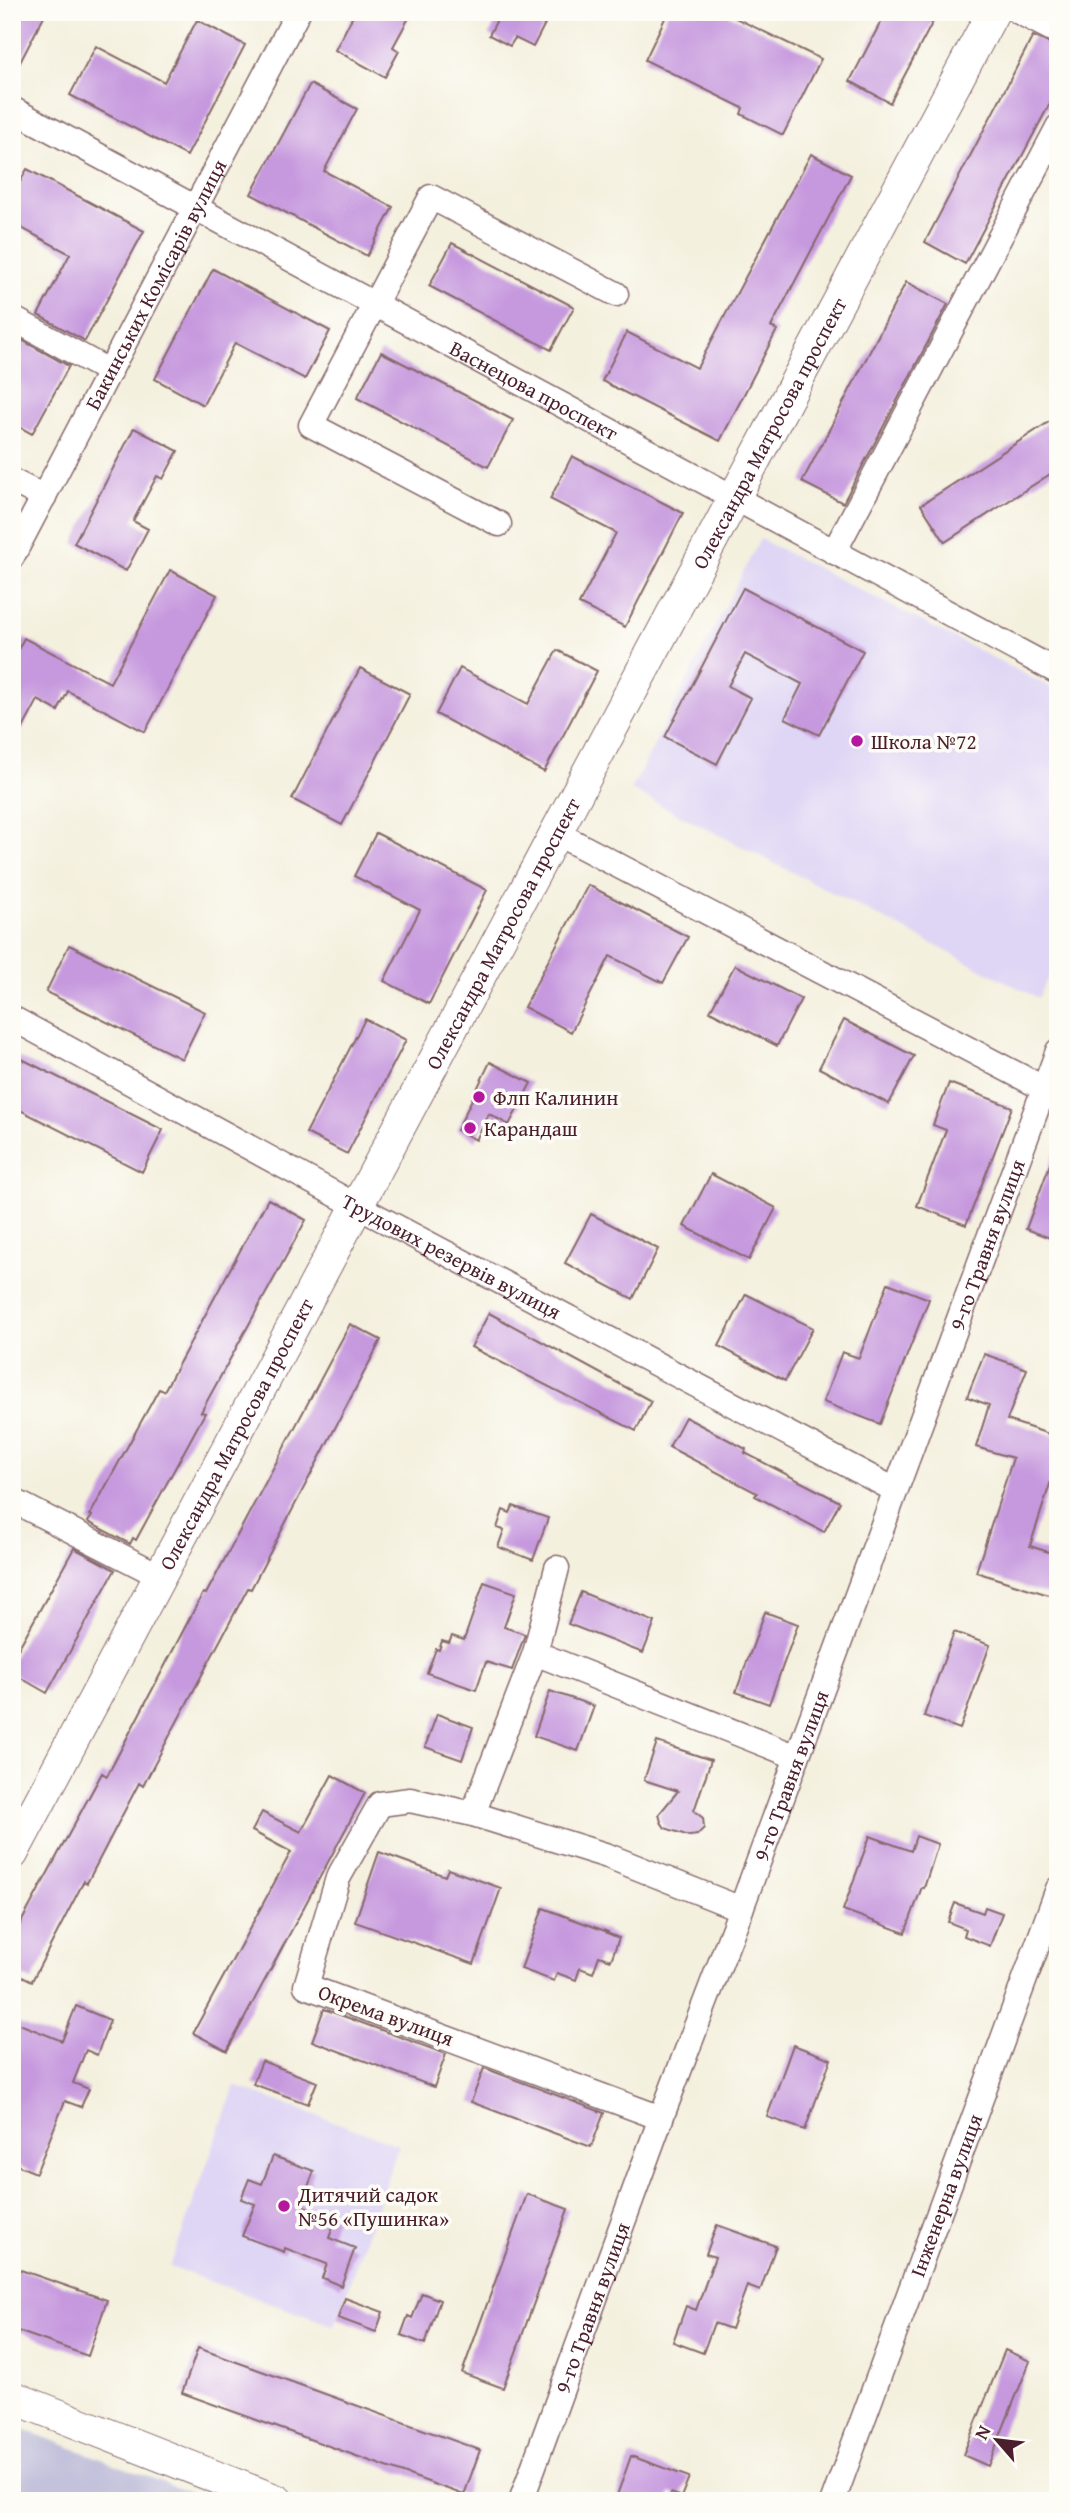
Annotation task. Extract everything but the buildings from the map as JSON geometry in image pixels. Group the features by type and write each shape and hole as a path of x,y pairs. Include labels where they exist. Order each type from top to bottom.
{"main road":[{"name":"Олександра Матросова проспект","path":"12,1854 993,12"},
{"path":"12,2397 276,2501"}],"street":[{"name":"Бакинських Комісарів вулиця","path":"12,557 298,12"},
{"path":"1019,12 1058,32"},
{"name":"Васнецова проспект","path":"12,109 1058,672"},
{"path":"834,552 1058,127"},
{"path":"499,524 311,425 431,197 616,294"},
{"path":"12,318 110,372"},
{"path":"12,481 44,497"},
{"path":"556,833 1050,1092"},
{"name":"Трудових резервів вулиця","path":"12,1018 357,1206 895,1490"},
{"name":"9-го Травня вулиця","path":"521,2501 895,1490 1050,1092 1058,1051"},
{"path":"12,1500 160,1576"},
{"path":"473,1814 535,1653 557,1567"},
{"path":"535,1653 797,1757"},
{"name":"Окрема вулиця","path":"661,2118 306,1986 338,1878 380,1804 410,1800 473,1814 608,1856 741,1909"},
{"name":"Інженерна вулиця","path":"833,2501 1058,1889"}],"shaded area":[{"name":"Школа №72","path":"760,539 1058,691 1058,958 1038,998 631,790"},
{"name":"Дитячий садок №56 «Пушинка»","path":"235,2086 399,2145 334,2326 170,2267"},
{"path":"12,2425 196,2495 194,2501 12,2501"}],"place":[{"name":"Школа №72","path":"857,741"},
{"name":"Флп Калинин","path":"479,1097"},
{"name":"Карандаш","path":"470,1128"},
{"name":"Дитячий садок №56 «Пушинка»","path":"284,2206"}]}
